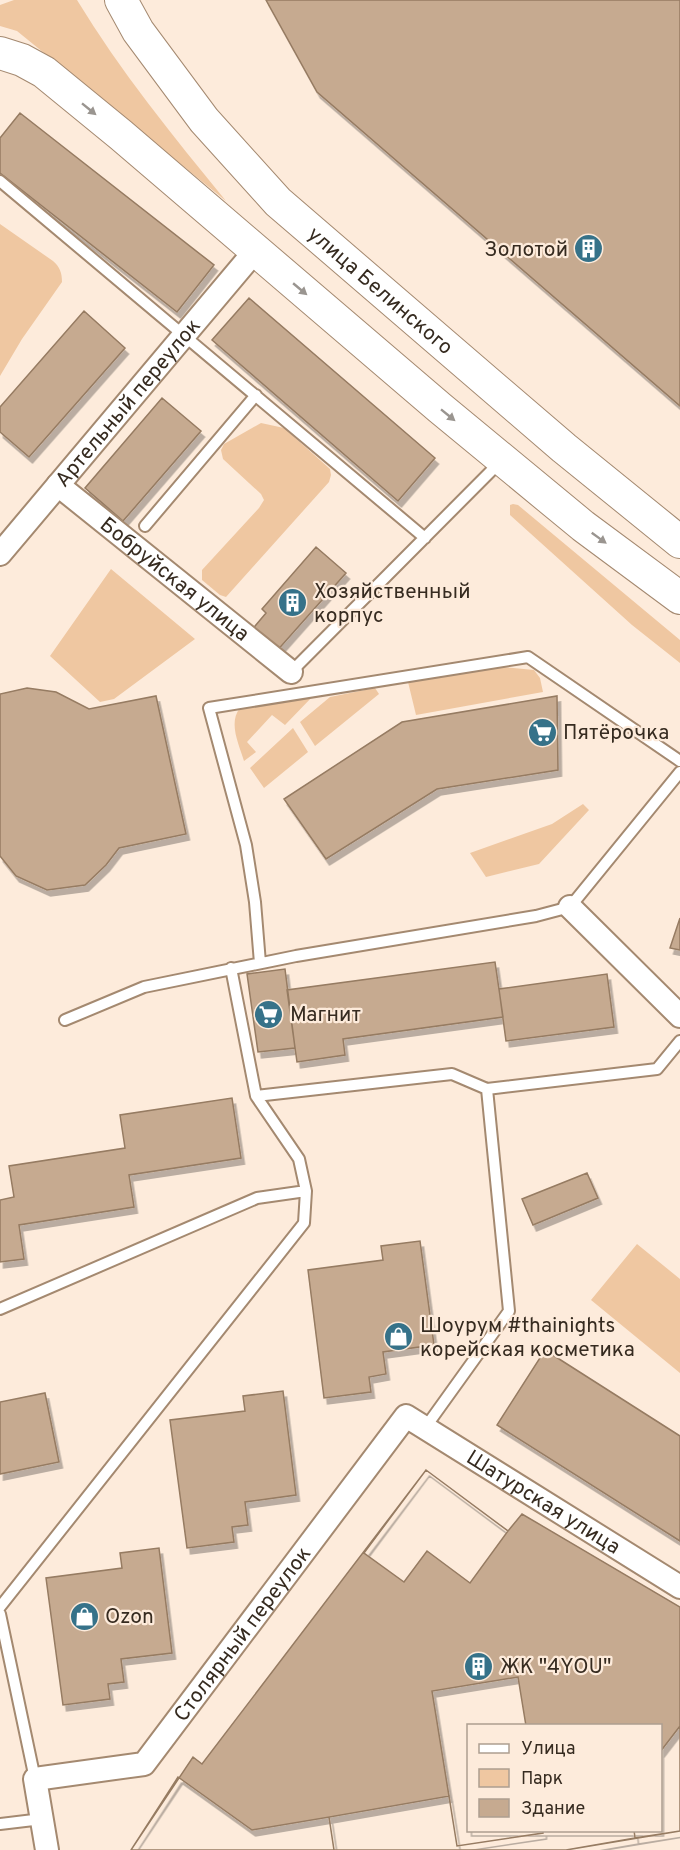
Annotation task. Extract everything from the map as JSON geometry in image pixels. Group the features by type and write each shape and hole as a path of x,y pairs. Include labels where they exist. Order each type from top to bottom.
{"main road":[{"name":"улица Белинского","path":"120,0 138,31 204,120 278,202 564,448 680,542"},
{"path":"0,53 22,60 44,72 582,526 680,598"}],"street":[{"name":"Артельный переулок","path":"0,554 255,251"},
{"name":"Бобруйская улица","path":"58,485 291,672"},
{"path":"570,907 680,1016"},
{"name":"Шатурская улица","path":"416,1422 680,1587"},
{"name":"Столярный переулок","path":"35,1779 144,1764 416,1422"},
{"path":"35,1779 47,1850"}],"lane":[{"path":"0,182 256,394 425,538"},
{"path":"145,526 256,394"},
{"path":"291,672 502,459"},
{"path":"260,963 255,902 246,845 209,708 528,657 680,762"},
{"path":"65,1020 144,987 231,968 536,916 570,907 680,772"},
{"path":"0,1607 304,1224 306,1191 299,1159 256,1096 231,968"},
{"path":"256,1096 452,1074 487,1089 657,1069 680,1041"},
{"path":"416,1422 509,1311 487,1089"},
{"path":"0,1310 257,1198 306,1191"},
{"path":"0,1614 35,1779"},
{"path":"0,1824 42,1819"}],"green space":[{"path":"14,0 77,0 129,78 226,201 17,31 0,26 0,5"},
{"path":"0,224 53,261 60,270 62,282 22,339 0,376"},
{"path":"261,423 284,428 330,469 331,475 329,482 226,597 220,595 202,580 202,570 264,500 261,494 223,459 221,450 224,444"},
{"path":"510,505 518,505 680,640 680,663 632,625 510,515"},
{"path":"111,569 195,639 114,699 100,702 50,656"},
{"path":"503,667 534,670 540,678 543,692 416,715 408,682"},
{"path":"375,688 379,694 315,746 300,722 330,697"},
{"path":"314,695 285,725 272,715 247,742 256,752 244,761 235,727 240,708"},
{"path":"293,728 308,752 264,788 250,768"},
{"path":"583,804 589,810 539,864 486,877 470,853 552,824"},
{"path":"637,1244 680,1279 680,1373 591,1300"}],"building":[{"name":"Золотой","path":"266,0 680,0 680,406 317,92"},
{"path":"20,113 214,265 177,312 0,173 0,138"},
{"path":"249,298 435,458 398,501 212,340"},
{"path":"84,311 125,348 29,457 0,432 0,407"},
{"path":"162,398 201,431 123,521 85,488"},
{"name":"Хозяйственный корпус","path":"316,547 346,573 275,653 250,632 266,613 262,609"},
{"path":"27,688 56,692 89,709 156,696 186,834 119,848 106,865 85,885 47,890 16,876 0,856 0,694"},
{"path":"557,696 558,770 437,789 326,859 284,799 402,722"},
{"path":"680,918 680,950 670,948"},
{"path":"495,962 503,1017 343,1039 345,1055 297,1062 287,990"},
{"path":"285,969 295,1048 258,1052 247,974"},
{"path":"607,974 614,1027 506,1041 499,989"},
{"path":"232,1098 241,1158 129,1175 134,1207 19,1225 24,1259 0,1262 0,1200 14,1197 9,1166 125,1148 120,1115"},
{"path":"587,1173 598,1198 533,1225 522,1199"},
{"path":"420,1241 434,1345 383,1352 386,1374 369,1377 371,1392 324,1398 308,1270 383,1260 381,1246"},
{"path":"545,1350 680,1436 680,1541 497,1425"},
{"path":"283,1391 296,1495 245,1502 248,1525 232,1527 234,1542 187,1548 170,1420 245,1411 243,1396"},
{"path":"45,1393 59,1462 0,1474 0,1402"},
{"path":"426,1470 508,1531 470,1583 427,1551 404,1582 364,1553"},
{"name":"ЖК \"4YOU\"","path":"426,1470 508,1531 522,1514 680,1607 680,1831 566,1850 131,1850 193,1757 202,1764"},
{"path":"159,1548 172,1653 121,1659 124,1682 108,1684 110,1699 63,1705 46,1578 122,1568 120,1553"},
{"path":"518,1677 526,1724 467,1724 467,1832 543,1833 457,1846 432,1691"},
{"path":"680,1726 680,1831 635,1838 634,1832 662,1832 662,1749"},
{"path":"178,1777 252,1830 329,1817 334,1850 131,1850"},
{"path":"449,1796 457,1846 543,1832 634,1832 635,1838 566,1850 334,1850 329,1817"}],"place":[{"name":"Золотой","path":"589,249"},
{"name":"Хозяйственный корпус","path":"293,603"},
{"name":"Пятёрочка","path":"542,732"},
{"name":"Магнит","path":"269,1014"},
{"name":"Шоурум #thainights корейская косметика","path":"399,1337"},
{"name":"Ozon","path":"84,1616"},
{"name":"ЖК \"4YOU\"","path":"479,1666"}]}
